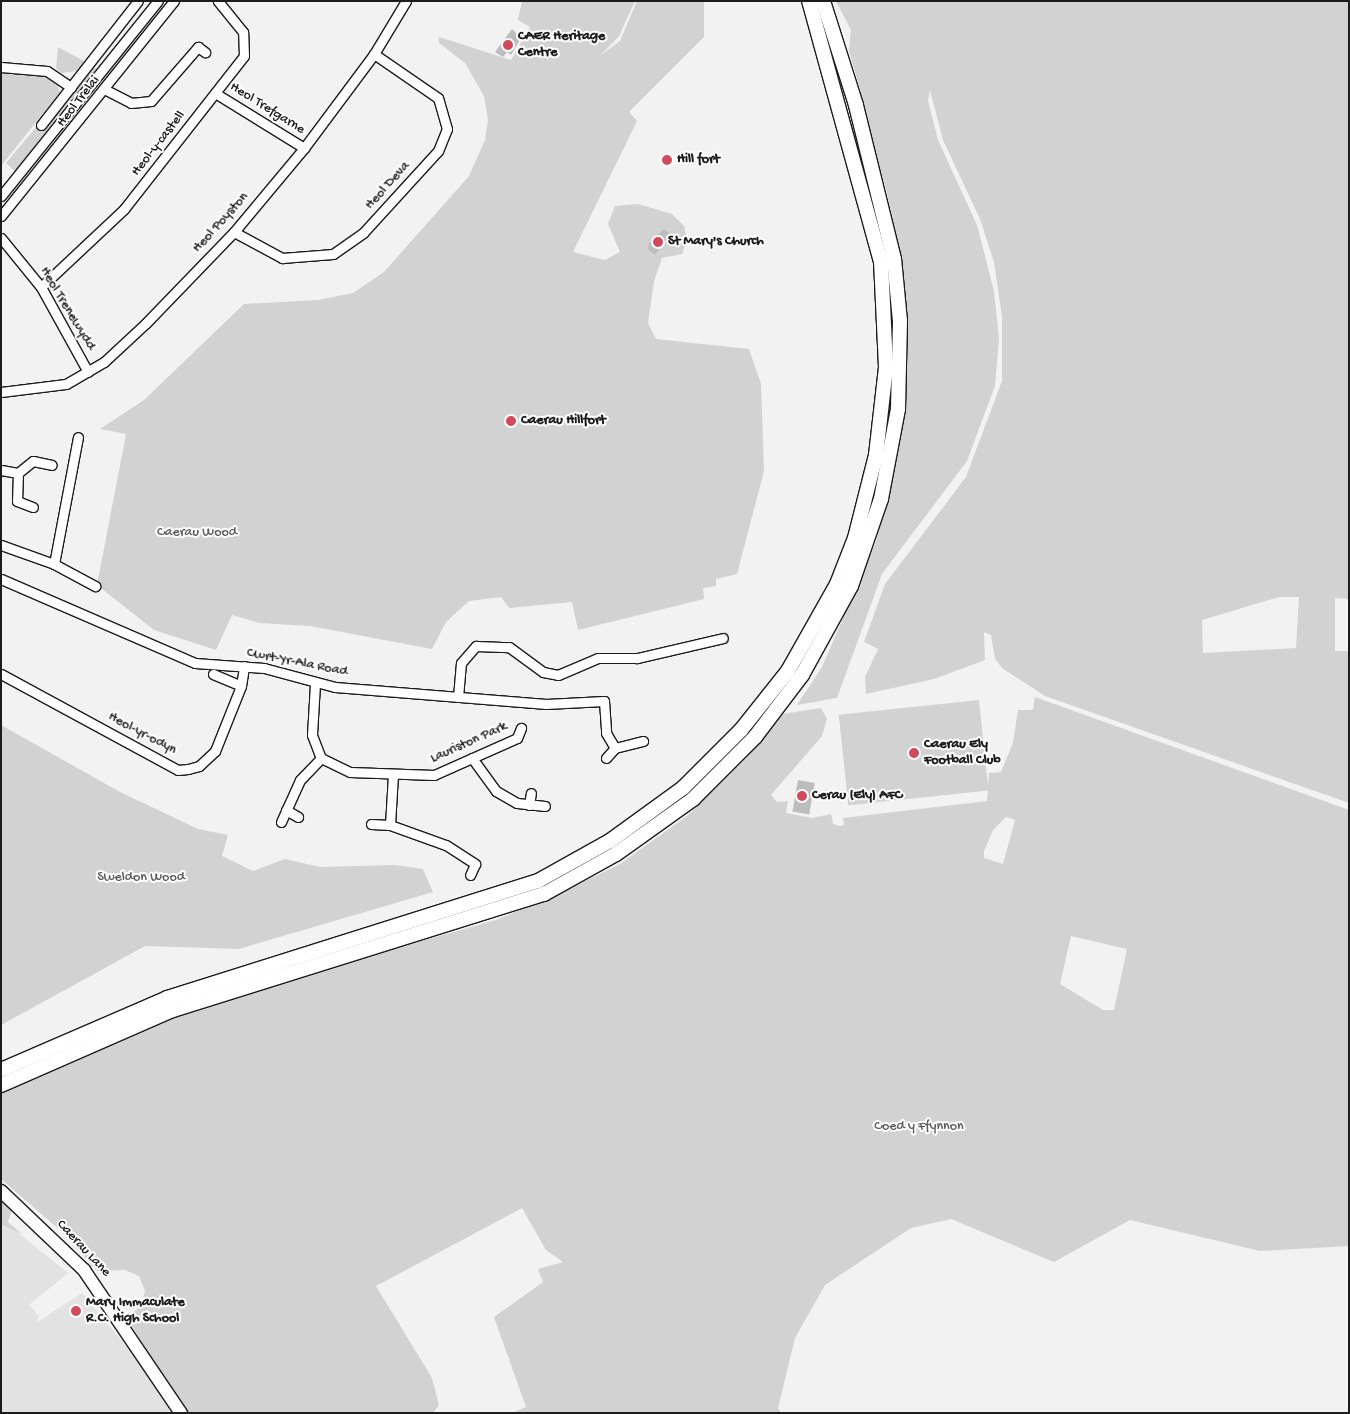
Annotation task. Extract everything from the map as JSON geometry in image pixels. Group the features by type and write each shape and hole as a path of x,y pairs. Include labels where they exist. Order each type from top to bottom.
{"main road":[{"path":"1,1085 173,1010 544,894 616,854 693,799 755,736 795,673 837,584 855,538 876,455 886,367 877,246 809,1"},
{"path":"1,1070 167,998 538,881 610,841 683,788 795,673 828,632 869,541 891,454 901,364 894,259 856,106 823,1"}],"street":[{"name":"Heol Trelai","path":"41,125 138,1"},
{"name":"Heol Trelai","path":"1,196 158,1"},
{"name":"Heol Trelai","path":"1,216 106,90 174,1"},
{"name":"Heol-y-castell","path":"41,287 124,209 244,56 247,42 218,1"},
{"name":"Heol Poyston","path":"1,392 66,384 88,372 146,323 234,232 304,148 374,54 406,1"},
{"path":"129,12 142,22"},
{"path":"106,90 132,103 151,101 198,46 205,52"},
{"name":"Heol Deva","path":"234,232 282,258 333,254 356,239 438,151 447,129 438,98 374,54"},
{"path":"1,67 47,71 71,87"},
{"name":"Heol Trefgarne","path":"215,93 304,148"},
{"name":"Heol Trenewydd","path":"1,238 41,287 88,372"},
{"path":"54,564 78,454 78,437"},
{"path":"33,507 16,500 18,473 33,461 52,466"},
{"path":"1,470 18,473"},
{"path":"1,545 54,564 95,586"},
{"name":"Cwrt-Yr-Ala Road","path":"1,579 186,660 244,666 315,684 546,704 604,701 606,732 615,748"},
{"path":"458,697 461,663 476,646 509,647 543,672 558,675 598,658 637,658 723,638"},
{"path":"694,644 698,654"},
{"name":"Heol-yr-odyn","path":"1,674 178,770 200,766 215,751 241,686 244,666"},
{"path":"213,674 241,686"},
{"path":"281,822 300,780 322,758 312,735 315,684"},
{"name":"Lauriston Park","path":"322,758 350,772 434,776 517,738 521,728"},
{"path":"606,758 615,748 643,741"},
{"path":"472,758 496,791 529,805 545,806"},
{"path":"390,825 393,774"},
{"path":"529,805 530,793"},
{"path":"286,810 298,817"},
{"path":"371,824 390,825 446,845 475,864 470,874"},
{"name":"Caerau Lane","path":"1,1191 84,1270 181,1413"}],"shaded area":[{"name":"Mary Immaculate R.C. High School","path":"1,1219 68,1273 29,1305 39,1316 36,1323 82,1293 139,1361 174,1413 1,1413"}],"green space":[{"name":"Caerau Wood","path":"522,1 635,1 619,36 601,55 620,41 637,1 704,1 704,37 629,112 637,121 573,252 605,260 620,252 608,224 615,206 638,204 672,214 684,226 687,239 682,254 662,258 654,281 648,323 656,339 749,349 761,384 764,471 737,574 716,579 716,586 703,588 704,599 578,630 572,602 509,608 501,597 469,601 446,622 432,649 310,626 259,623 232,615 216,650 154,630 97,585 126,434 100,429 144,400 244,304 318,300 353,293 384,272 469,176 485,140 488,120 484,96 465,63 439,43 439,37 511,60 530,27 518,20"},
{"path":"836,1 1349,1 1349,599 1335,598 1335,651 1349,651 1349,803 1045,696 1002,668 995,659 991,635 984,632 985,660 934,679 866,694 865,677 878,649 864,642 885,584 966,477 1002,381 1002,317 994,262 980,219 943,140 930,90 928,101 938,140 977,225 994,291 999,338 995,386 967,461 882,574 837,698 797,705 822,667 876,542 904,419 908,345 901,259 886,189 857,94 861,92 849,51 851,30","holes":["1279,597 1299,597 1296,648 1203,653 1202,620"]},
{"path":"58,47 84,61 77,71 61,73 56,68"},
{"path":"91,66 96,69 17,168 17,173 6,163 37,126 42,130"},
{"path":"1,71 45,74 56,81 60,92 1,166"},
{"name":"Coed y Ffynnon","path":"1035,697 1349,810 1349,1246 1260,1251 1130,1220 1054,1262 951,1219 911,1228 825,1285 795,1338 778,1408 781,1413 512,1413 526,1407 494,1317 543,1282 538,1269 563,1262 546,1250 522,1208 376,1286 432,1378 439,1405 433,1413 186,1413 131,1325 130,1315 141,1306 145,1291 139,1276 125,1270 97,1271 61,1231 1,1179 1,1091 134,1031 258,987 496,920 555,896 620,864 687,816 746,759 783,714 821,708 827,719 822,736 771,795 777,802 788,801 786,813 812,818 831,814 833,824 839,826 844,825 843,818 987,801 989,773 1001,772 1013,743 1018,710 1033,710","holes":["1006,817 1015,820 1003,864 984,858 984,851 993,830","1071,936 1127,949 1114,1010 1103,1010 1060,984"]},
{"name":"Caerau Ely Football Club","path":"979,700 989,791 848,805 839,715"},
{"name":"Sweldon Wood","path":"1,725 120,792 198,829 228,835 222,856 253,871 285,859 320,867 395,865 423,869 433,892 239,949 145,946 1,1025"},
{"path":"1,1200 13,1208 8,1222 22,1234 1,1224"}],"building":[{"name":"CAER Heritage Centre","path":"512,29 521,38 511,55 507,52 503,57 495,52"},
{"name":"St Mary's Church","path":"664,229 670,234 655,255 648,249 649,243"},
{"name":"Cerau (Ely) AFC","path":"798,780 815,783 809,814 792,812"}],"place":[{"name":"CAER Heritage Centre","path":"508,45"},
{"name":"Hill fort","path":"667,160"},
{"name":"St Mary's Church","path":"658,242"},
{"name":"Caerau Hillfort","path":"511,421"},
{"name":"Caerau Ely Football Club","path":"914,753"},
{"name":"Cerau (Ely) AFC","path":"802,796"},
{"name":"Mary Immaculate R.C. High School","path":"76,1311"}]}
